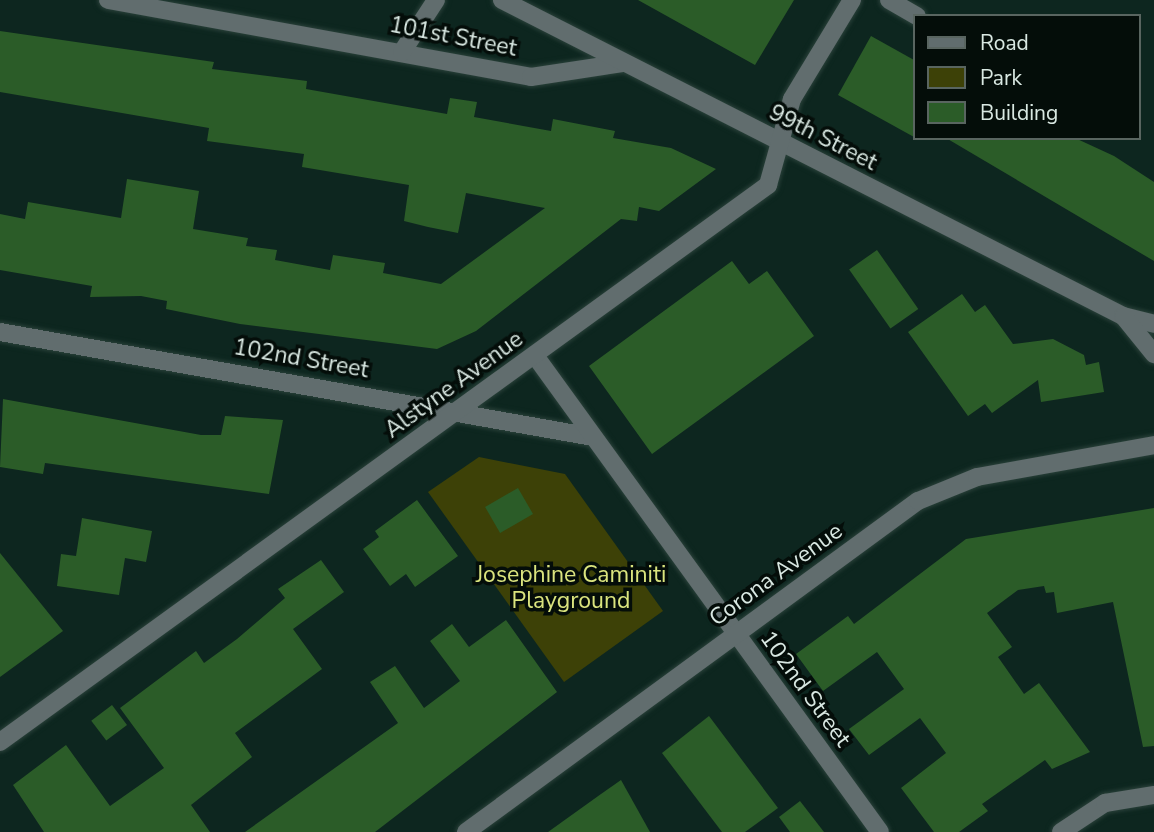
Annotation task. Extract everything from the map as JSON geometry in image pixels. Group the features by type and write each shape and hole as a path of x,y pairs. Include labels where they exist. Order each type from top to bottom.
{"street":[{"name":"101st Street","path":"108,0 531,77 624,63"},
{"path":"402,52 436,0"},
{"name":"99th Street","path":"502,0 779,145 1123,316 1154,324"},
{"name":"Alstyne Avenue","path":"0,742 536,357 768,185 792,99 852,0"},
{"path":"889,0 914,14"},
{"name":"99th Street","path":"1123,316 1154,354"},
{"name":"102nd Street","path":"0,332 460,411 593,437"},
{"name":"102nd Street","path":"536,357 880,832"},
{"name":"Corona Avenue","path":"466,832 918,501 977,477 1154,445"},
{"path":"1062,832 1105,803 1154,795"}],"green space":[{"name":"Josephine Caminiti Playground","path":"479,457 565,474 663,611 564,682 428,492"}],"building":[{"path":"638,0 794,0 755,65"},
{"path":"0,31 214,62 212,69 307,81 306,89 447,114 450,98 477,102 474,117 551,131 553,119 615,131 613,138 671,148 716,169 659,211 639,207 637,221 621,219 476,331 437,349 240,324 166,309 167,301 141,296 90,297 92,286 0,270 0,214 25,219 28,202 121,218 127,179 199,191 193,229 248,238 246,246 277,250 275,260 330,270 333,255 385,263 383,273 441,284 545,208 466,193 458,233 428,227 404,221 409,185 302,167 304,154 207,141 209,128 0,92"},
{"path":"871,36 912,59 912,136 838,95"},
{"path":"949,140 1079,140 1114,156 1154,182 1154,261"},
{"path":"877,250 918,309 890,328 849,270"},
{"path":"732,261 749,284 767,271 814,336 652,454 589,366"},
{"path":"962,294 975,312 985,305 1013,344 1053,339 1084,355 1086,365 1099,362 1104,392 1041,402 1038,380 992,413 985,404 968,416 908,332"},
{"path":"3,399 201,435 221,435 225,416 283,420 269,494 45,463 43,474 0,467"},
{"path":"518,488 533,514 500,533 485,507"},
{"path":"417,500 458,556 415,587 406,574 390,586 363,549 379,537 375,531"},
{"path":"1154,508 1154,746 1143,747 1113,602 1057,613 1054,592 1046,593 1044,586 1018,590 987,613 1012,647 998,657 1024,694 1039,683 1090,752 1052,769 1045,760 982,804 988,811 959,832 934,832 901,788 946,753 920,718 869,755 849,729 904,689 877,652 823,691 796,654 848,616 854,624 966,539"},
{"path":"82,518 152,531 146,562 125,558 119,595 57,586 61,554 76,556"},
{"path":"0,553 63,631 0,677"},
{"path":"321,560 344,592 293,629 322,669 235,733 252,757 191,805 210,832 44,832 13,785 66,745 110,806 164,768 120,708 196,651 204,663 237,639 285,598 278,589"},
{"path":"506,620 557,692 375,832 245,832 398,723 370,682 395,666 424,708 460,681 430,641 452,624 469,647"},
{"path":"112,705 127,725 106,741 91,721"},
{"path":"709,716 778,808 745,832 722,832 662,753"},
{"path":"621,780 650,832 548,832 601,794"},
{"path":"800,801 824,832 790,832 779,817"}]}
